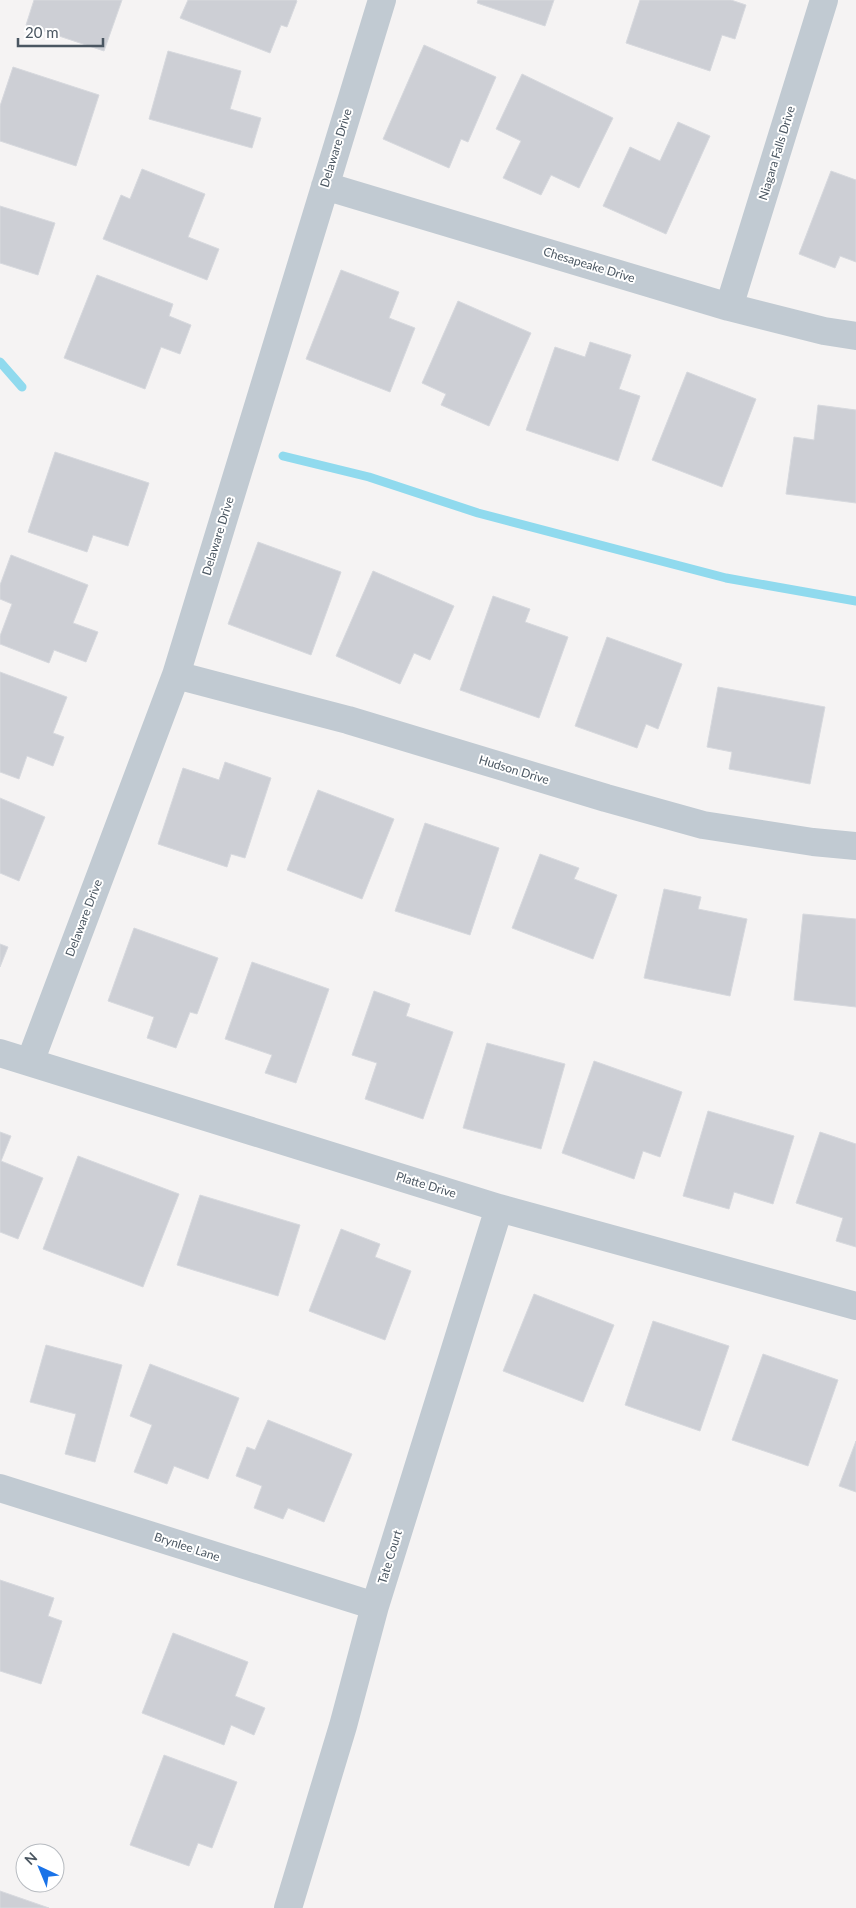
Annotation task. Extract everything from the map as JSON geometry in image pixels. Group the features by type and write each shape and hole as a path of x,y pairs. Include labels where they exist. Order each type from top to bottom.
{"street":[{"name":"Delaware Drive","path":"30,1062 176,675 382,0"},
{"name":"Niagara Falls Drive","path":"729,307 824,0"},
{"name":"Chesapeake Drive","path":"325,186 729,307 824,331 856,336"},
{"name":"Hudson Drive","path":"176,675 348,720 606,798 703,825 813,842 856,846"},
{"name":"Platte Drive","path":"0,1053 499,1208 856,1306"},
{"name":"Tate Court","path":"288,1908 343,1726 375,1606 499,1208"},
{"name":"Brynlee Lane","path":"0,1488 375,1606"}],"building":[{"path":"34,0 122,0 104,51 26,25"},
{"path":"188,0 297,1 287,27 281,25 270,53 180,18"},
{"path":"478,0 554,0 545,26 477,3"},
{"path":"640,0 731,0 746,5 735,39 722,35 710,71 626,43"},
{"path":"424,45 496,77 468,142 461,139 449,168 383,139"},
{"path":"168,51 241,71 230,109 261,118 252,148 149,119"},
{"path":"13,67 99,95 76,166 0,141 0,106"},
{"path":"522,74 613,118 579,188 551,175 541,195 503,178 521,141 496,129"},
{"path":"678,122 710,136 666,234 603,206 630,147 660,161"},
{"path":"142,169 205,194 188,237 219,249 207,280 103,239 121,195 130,199"},
{"path":"831,171 856,180 856,262 840,256 835,268 799,254"},
{"path":"0,206 55,223 38,275 0,263"},
{"path":"341,270 399,292 389,318 415,328 390,392 306,359"},
{"path":"97,275 173,304 169,316 191,325 180,354 161,347 145,389 64,358"},
{"path":"458,301 531,333 489,426 441,405 446,394 422,383"},
{"path":"590,342 631,355 619,389 640,396 618,461 526,430 555,347 585,357"},
{"path":"687,372 756,399 722,487 652,460"},
{"path":"818,405 856,410 856,503 786,494 794,437 814,440"},
{"path":"55,452 149,483 128,546 93,535 87,552 28,532"},
{"path":"258,542 341,572 311,655 228,624"},
{"path":"11,555 88,585 73,623 98,632 86,662 54,650 49,663 0,644 0,636 12,604 0,599 0,585"},
{"path":"373,571 454,606 430,660 414,653 400,684 336,656"},
{"path":"493,596 530,609 525,622 568,637 539,718 460,690"},
{"path":"607,637 682,664 658,729 646,724 637,748 575,726"},
{"path":"0,672 67,697 53,733 64,737 53,766 27,756 19,779 0,772"},
{"path":"718,687 825,707 810,784 729,769 732,752 707,747"},
{"path":"225,762 271,778 245,858 231,854 227,867 158,844 183,768 219,780"},
{"path":"318,790 394,819 362,899 287,870"},
{"path":"0,798 45,817 19,881 0,873"},
{"path":"425,823 499,848 470,935 395,911"},
{"path":"540,854 579,868 574,879 617,895 593,959 512,928"},
{"path":"664,889 701,897 698,909 747,919 730,996 644,978"},
{"path":"803,914 856,919 856,1007 794,1000"},
{"path":"134,928 218,958 197,1014 190,1012 176,1048 147,1038 154,1017 108,1001"},
{"path":"0,944 8,947 0,967"},
{"path":"252,962 329,989 296,1083 265,1073 272,1055 225,1039"},
{"path":"374,991 410,1004 406,1016 453,1032 423,1119 365,1099 377,1063 352,1055"},
{"path":"487,1043 565,1064 541,1149 463,1128"},
{"path":"594,1061 682,1092 660,1157 643,1151 634,1179 562,1153"},
{"path":"708,1111 794,1136 773,1204 734,1192 729,1209 683,1196"},
{"path":"0,1132 11,1136 1,1161 43,1178 18,1239 0,1232"},
{"path":"820,1132 856,1144 856,1247 836,1241 843,1218 796,1203"},
{"path":"78,1156 179,1194 143,1287 43,1249"},
{"path":"200,1195 300,1225 278,1296 177,1265"},
{"path":"341,1229 380,1244 375,1257 411,1271 385,1340 309,1311"},
{"path":"534,1294 614,1325 583,1402 503,1371"},
{"path":"653,1321 729,1346 700,1431 625,1405"},
{"path":"46,1345 122,1365 95,1462 65,1454 76,1414 30,1402"},
{"path":"763,1354 838,1380 808,1466 732,1440"},
{"path":"150,1364 239,1398 208,1479 174,1466 167,1484 134,1472 152,1425 130,1416"},
{"path":"268,1420 352,1454 324,1522 288,1508 283,1519 254,1508 262,1486 236,1476 247,1447 255,1450"},
{"path":"856,1441 856,1492 839,1486"},
{"path":"0,1580 54,1598 48,1616 62,1621 41,1684 0,1671"},
{"path":"173,1633 248,1662 235,1696 265,1708 254,1735 231,1725 224,1745 142,1713"},
{"path":"164,1755 237,1782 212,1848 198,1843 189,1866 130,1845"},
{"path":"0,1891 49,1908 0,1908"}],"waterway":[{"path":"0,362 22,387"},
{"path":"283,456 369,477 478,513 726,578 856,601"}]}
